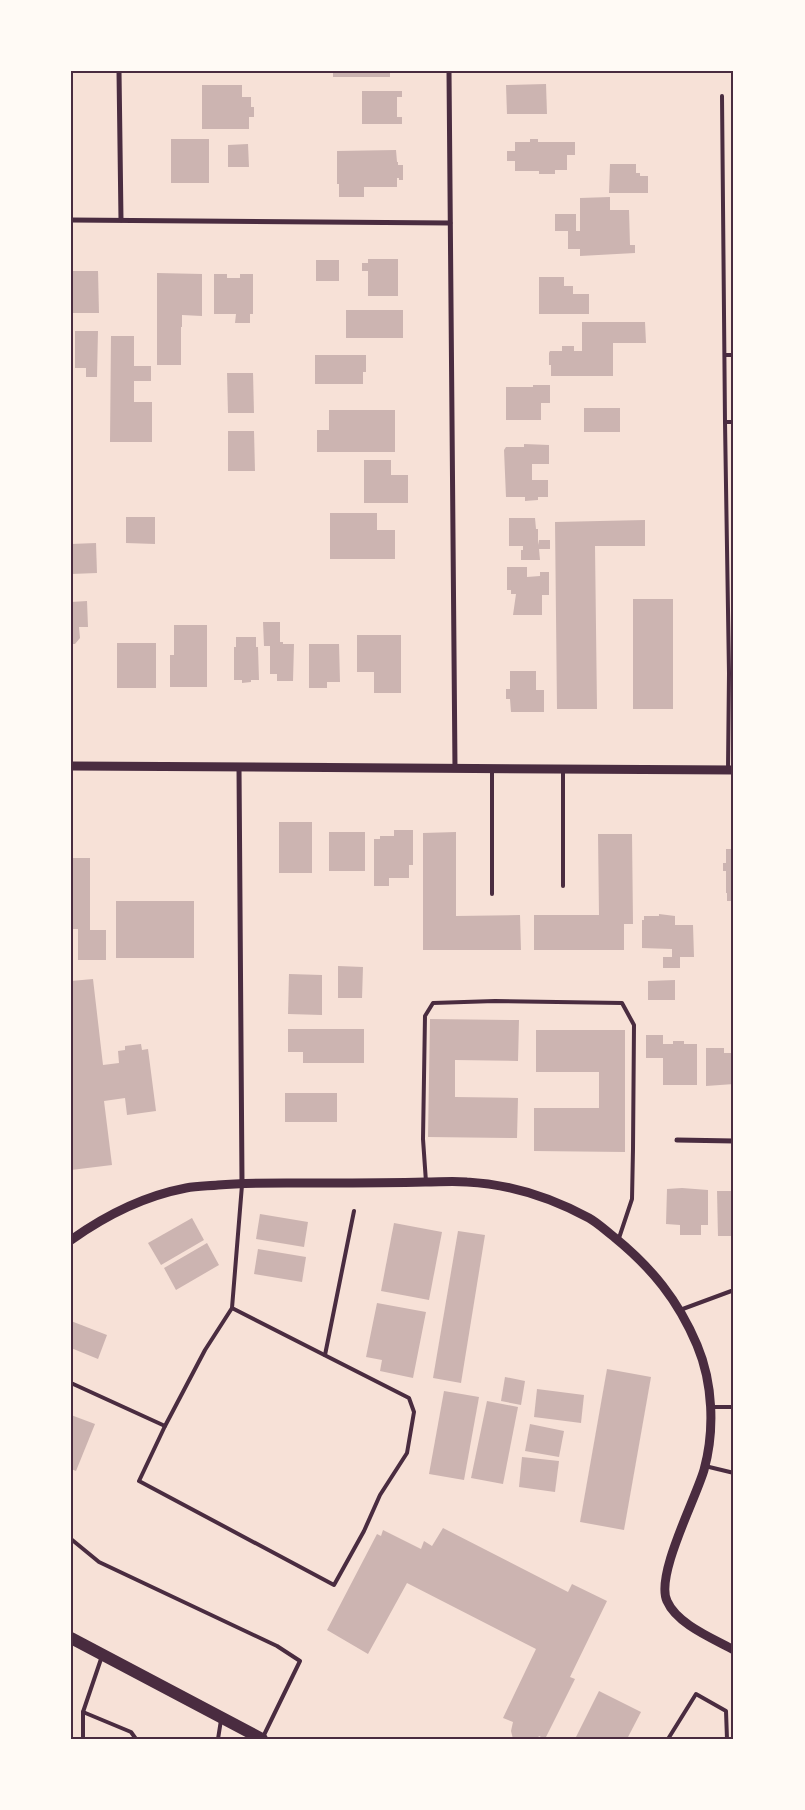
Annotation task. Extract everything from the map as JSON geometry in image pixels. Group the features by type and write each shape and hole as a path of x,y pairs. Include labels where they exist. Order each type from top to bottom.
{"main road":[{"path":"71,1638 262,1739"}],"street":[{"path":"119,71 121,220"},
{"path":"449,71 455,769"},
{"path":"71,220 450,223"},
{"path":"71,766 731,770"},
{"path":"239,767 242,1183"},
{"path":"677,1140 734,1141"},
{"path":"71,1240 94,1223 152,1196 188,1187 242,1183 468,1182 513,1189 552,1201 591,1219 650,1269 667,1289 698,1346 706,1376 711,1407 711,1435 705,1466 665,1578 665,1599 679,1618 734,1650"}],"lane":[{"path":"722,96 731,770"},
{"path":"725,355 734,355"},
{"path":"725,422 734,422"},
{"path":"492,769 492,894"},
{"path":"563,769 563,886"},
{"path":"426,1182 423,1139 425,1016 433,1003 495,1001 622,1003 634,1025 633,1149 632,1199 618,1241"},
{"path":"232,1308 409,1398 414,1412 407,1453 380,1495 364,1531 334,1586 139,1481 165,1426 205,1350 232,1308 242,1183"},
{"path":"325,1355 354,1211"},
{"path":"680,1310 734,1290"},
{"path":"71,1383 165,1426"},
{"path":"711,1407 734,1407"},
{"path":"705,1466 734,1473"},
{"path":"71,1540 99,1562 277,1646 300,1661 262,1739"},
{"path":"83,1739 83,1712 103,1654"},
{"path":"668,1739 696,1694 726,1712 727,1739"},
{"path":"83,1712 131,1732 136,1739"},
{"path":"218,1739 222,1718"}],"building":[{"path":"333,71 390,71 390,77 333,77"},
{"path":"546,84 547,114 507,114 506,85"},
{"path":"202,85 242,85 242,97 251,97 251,107 254,107 254,117 249,117 249,129 202,129"},
{"path":"362,91 402,91 402,97 397,97 397,117 402,117 402,124 362,124"},
{"path":"171,139 209,139 209,183 171,183"},
{"path":"530,139 538,139 538,142 575,142 575,155 567,155 567,170 555,170 555,174 539,174 539,171 515,171 515,161 507,161 507,151 515,151 515,142 530,142"},
{"path":"248,144 249,167 228,167 228,145"},
{"path":"396,150 398,165 403,165 403,180 397,178 397,187 364,187 364,197 339,197 337,151"},
{"path":"610,164 636,164 636,173 640,173 640,176 648,176 648,193 609,193"},
{"path":"610,197 610,210 629,210 630,245 635,245 635,253 580,256 580,249 568,249 568,231 555,231 555,214 576,214 576,231 580,231 580,198"},
{"path":"368,259 398,259 398,296 368,296 368,271 362,271 362,263 368,263"},
{"path":"316,260 339,260 339,281 316,281"},
{"path":"71,271 98,271 99,313 71,313"},
{"path":"157,273 202,274 202,316 182,315 181,365 157,365"},
{"path":"214,274 227,274 227,278 240,278 240,274 253,274 253,314 250,314 250,323 235,323 236,314 214,314"},
{"path":"539,277 564,277 564,286 573,286 573,294 589,294 589,314 539,314"},
{"path":"346,310 403,310 403,338 346,338"},
{"path":"582,322 645,322 646,343 613,343 613,376 551,376 551,365 549,365 550,351 562,351 562,346 574,346 574,351 582,351"},
{"path":"75,331 98,331 97,377 86,377 86,368 75,368"},
{"path":"111,336 134,336 134,366 151,366 151,381 134,381 134,402 152,402 152,442 110,442"},
{"path":"315,355 366,355 366,372 363,372 363,384 315,384"},
{"path":"227,373 253,373 254,413 228,413"},
{"path":"533,385 550,385 550,403 541,403 541,420 506,420 506,387 533,387"},
{"path":"584,408 620,408 620,432 584,432"},
{"path":"329,410 395,410 395,452 317,452 317,430 329,430"},
{"path":"228,431 254,431 255,471 228,471"},
{"path":"524,444 549,445 549,464 532,464 532,480 548,480 548,497 538,497 538,500 525,501 525,497 506,497 504,450 506,447 524,447"},
{"path":"364,460 391,460 391,475 408,475 408,503 364,503"},
{"path":"330,513 377,513 377,530 395,530 395,559 330,559"},
{"path":"126,517 155,517 155,544 126,543"},
{"path":"509,518 535,518 536,529 538,529 538,545 539,540 550,540 550,549 539,549 540,560 521,560 523,546 509,546"},
{"path":"645,520 645,546 595,546 597,709 557,709 555,522"},
{"path":"96,543 97,573 71,574 71,544"},
{"path":"507,567 527,567 527,577 540,576 540,572 549,572 549,595 542,595 542,615 513,615 516,594 511,594 511,590 507,590"},
{"path":"633,599 673,599 673,709 633,709"},
{"path":"87,601 88,627 79,627 80,638 75,644 71,644 71,602"},
{"path":"263,622 280,622 280,642 283,642 283,644 294,644 293,681 277,681 277,674 270,674 270,646 264,646"},
{"path":"174,625 207,625 207,687 170,687 170,655 174,655"},
{"path":"357,635 401,635 401,693 374,693 374,672 357,672"},
{"path":"236,637 256,637 259,680 242,683 242,680 234,680 234,647 236,647"},
{"path":"117,643 156,643 156,688 117,688"},
{"path":"309,644 339,644 340,682 327,682 327,688 309,688"},
{"path":"510,671 536,671 536,690 544,690 544,712 511,712 510,699 506,699 506,689 510,689"},
{"path":"279,822 312,822 312,873 279,873"},
{"path":"394,830 413,830 413,865 409,865 409,878 389,878 389,886 374,886 374,839 380,839 380,836 394,836"},
{"path":"329,832 365,832 365,871 329,871"},
{"path":"456,832 456,916 520,915 521,950 423,950 423,833"},
{"path":"598,834 632,834 633,924 624,924 624,950 534,950 534,915 599,915"},
{"path":"726,849 734,849 734,901 727,901 726,871 723,871 723,863 726,863"},
{"path":"71,858 90,858 90,930 106,930 106,960 78,960 78,929 71,929"},
{"path":"116,901 194,901 194,958 116,958"},
{"path":"659,914 675,916 675,925 693,925 694,957 680,957 680,968 663,968 663,957 672,957 672,949 642,948 642,920 644,920 644,916 659,916"},
{"path":"338,966 363,967 362,998 338,998"},
{"path":"289,974 322,975 322,1015 288,1014"},
{"path":"93,979 103,1065 119,1063 118,1051 125,1050 125,1046 141,1044 142,1050 148,1049 156,1111 127,1115 125,1098 104,1101 112,1165 71,1170 71,981"},
{"path":"675,980 675,1000 648,1000 648,981"},
{"path":"430,1019 519,1020 518,1061 455,1060 455,1097 518,1098 517,1138 428,1137"},
{"path":"288,1029 364,1029 364,1063 303,1063 303,1052 288,1052"},
{"path":"536,1030 625,1030 625,1152 534,1151 534,1108 599,1108 599,1072 536,1072"},
{"path":"646,1035 663,1035 663,1044 673,1044 673,1041 684,1041 684,1044 697,1044 697,1085 663,1085 663,1058 646,1058"},
{"path":"706,1048 724,1048 724,1053 734,1053 734,1084 706,1086"},
{"path":"285,1093 337,1093 337,1122 285,1122"},
{"path":"667,1189 708,1190 708,1225 701,1225 701,1235 680,1235 680,1225 666,1224"},
{"path":"717,1191 734,1191 734,1236 718,1236"},
{"path":"260,1214 308,1222 304,1247 256,1239"},
{"path":"192,1218 204,1240 161,1265 148,1243"},
{"path":"394,1223 442,1232 429,1300 381,1291"},
{"path":"458,1231 485,1235 461,1383 433,1378"},
{"path":"207,1243 219,1265 176,1290 164,1268"},
{"path":"258,1249 306,1257 302,1282 254,1274"},
{"path":"377,1303 426,1312 413,1378 380,1371 382,1360 366,1357"},
{"path":"71,1321 107,1335 98,1359 71,1348"},
{"path":"607,1369 651,1377 624,1530 580,1522"},
{"path":"505,1377 525,1381 521,1405 501,1401"},
{"path":"537,1389 584,1395 581,1423 534,1417"},
{"path":"444,1391 479,1397 464,1480 429,1474"},
{"path":"487,1401 518,1407 503,1484 471,1478"},
{"path":"71,1415 95,1424 76,1471 71,1469"},
{"path":"530,1424 564,1431 559,1457 525,1451"},
{"path":"522,1457 559,1461 555,1492 519,1487"},
{"path":"443,1528 568,1592 572,1584 607,1601 570,1677 575,1679 545,1739 539,1736 537,1739 513,1739 511,1731 513,1722 503,1718 536,1649 407,1583 368,1654 327,1630 377,1534 381,1536 383,1530 421,1549 424,1541 432,1546"},
{"path":"599,1691 641,1712 627,1739 575,1739"}]}
